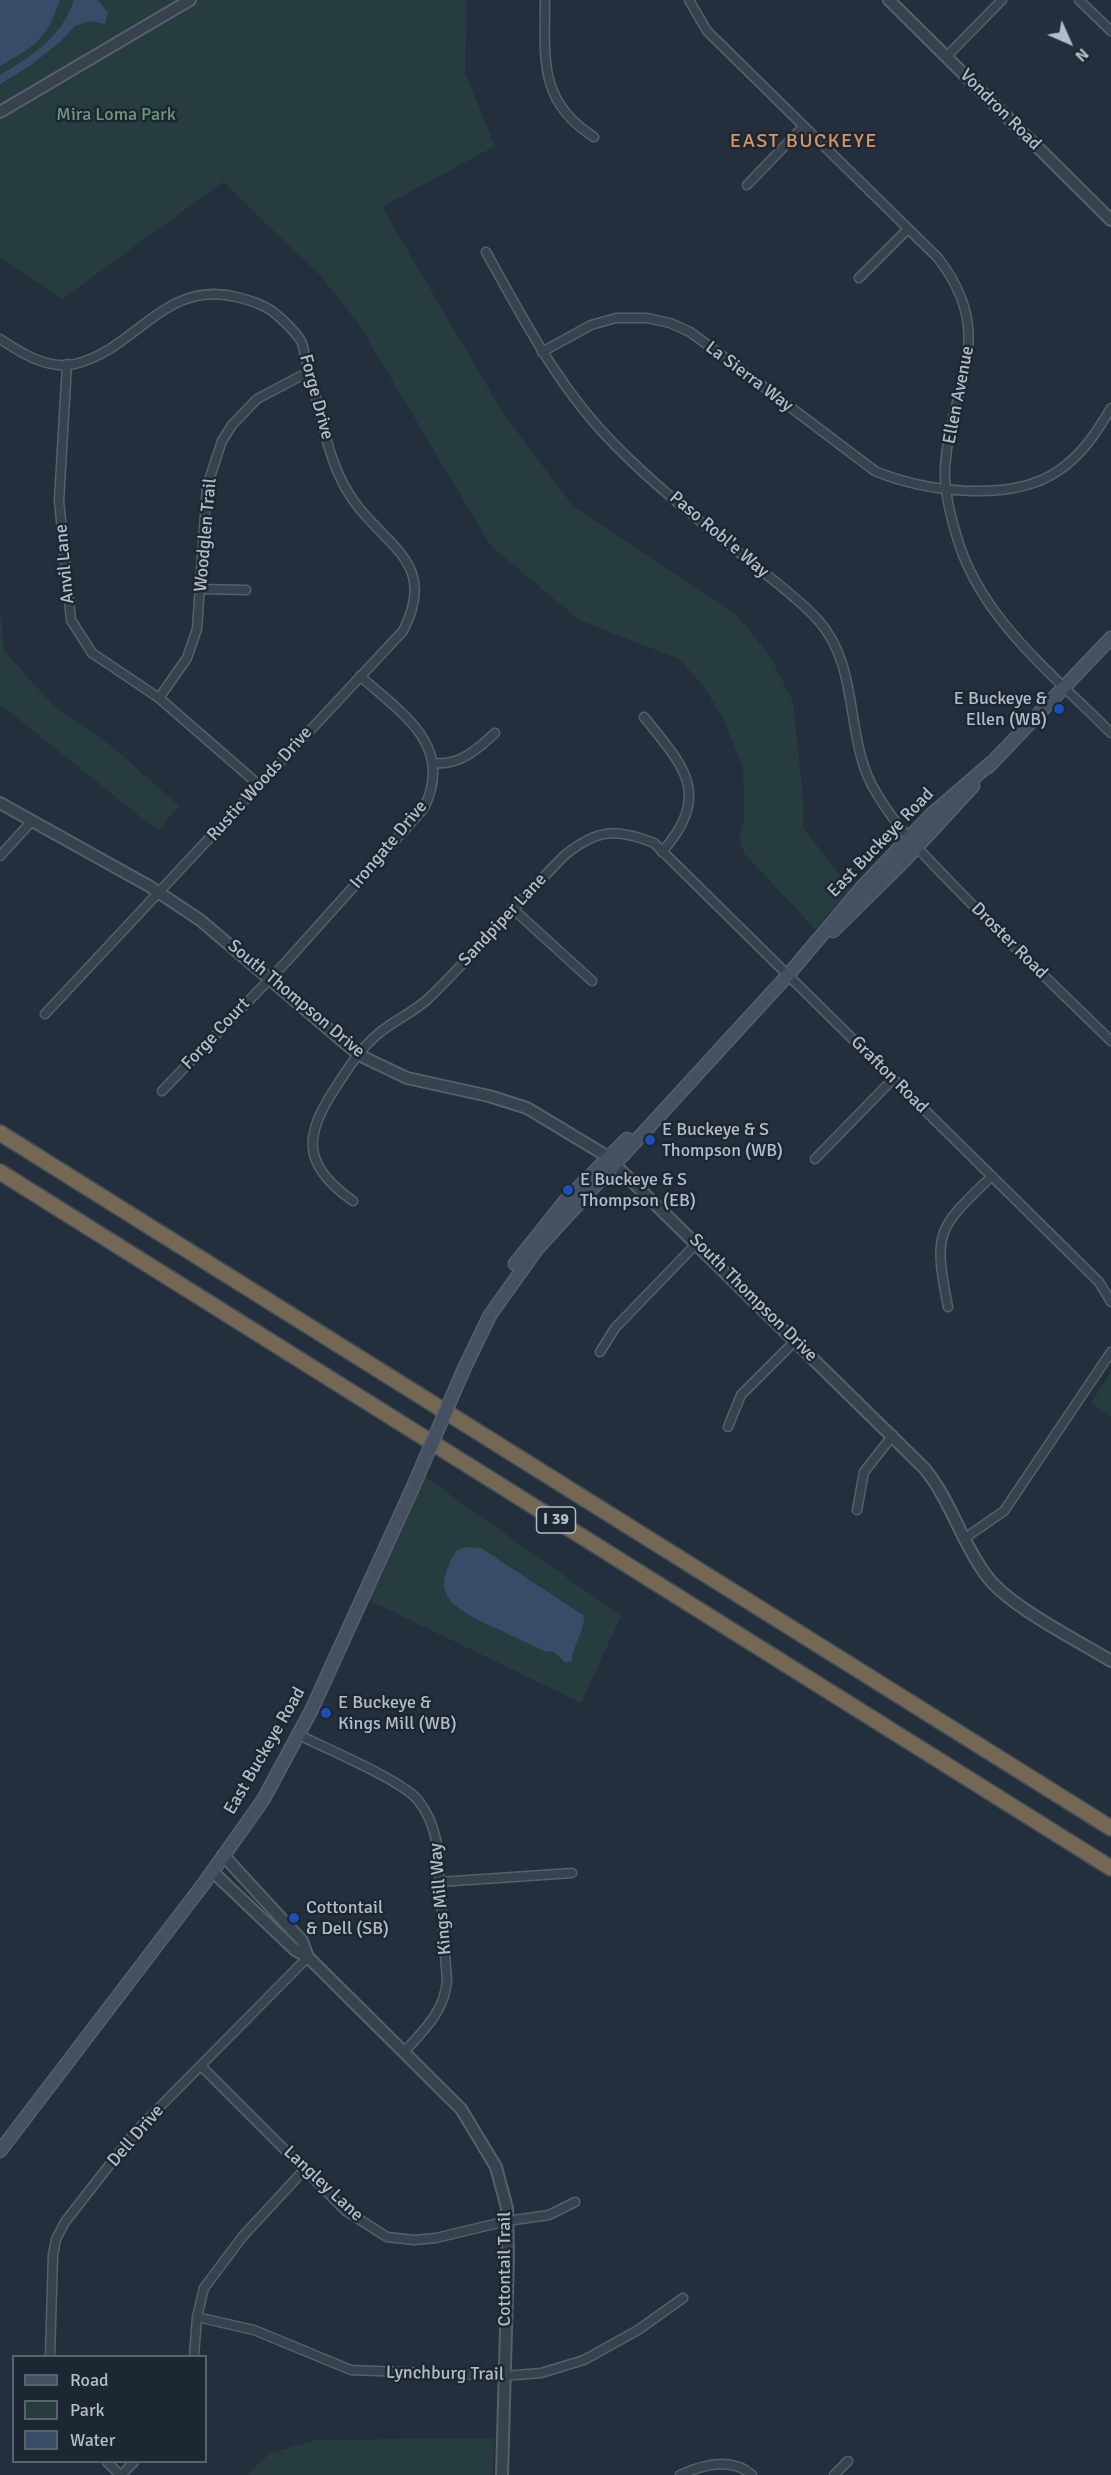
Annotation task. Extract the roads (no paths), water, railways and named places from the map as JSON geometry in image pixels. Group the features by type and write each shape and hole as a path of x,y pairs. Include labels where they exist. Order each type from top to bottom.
{"highway":[{"name":"I 39","path":"0,1133 1111,1828"},
{"name":"I 39","path":"0,1172 1111,1868"}],"main road":[{"name":"East Buckeye Road","path":"0,2151 263,1800 299,1735 413,1486 485,1324 493,1299 524,1251 566,1200 611,1161 671,1101 805,956 1111,638"}],"street":[{"path":"0,112 190,0"},
{"path":"545,0 544,43 546,73 551,90 569,119 594,137"},
{"name":"Ellen Avenue","path":"689,0 707,31 950,273 968,314 969,355 951,427 945,468 955,533 974,580 997,615 1111,734"},
{"name":"Vondron Road","path":"888,0 1111,220"},
{"path":"946,57 1002,0"},
{"path":"1079,0 1111,31"},
{"path":"747,185 804,126"},
{"path":"859,278 908,229"},
{"name":"Paso Robl'e Way","path":"486,252 542,352 577,402 614,445 819,621 834,644 847,675 860,752 870,782 913,843"},
{"name":"Forge Drive","path":"0,339 36,359 74,364 100,354 166,306 201,294 228,295 261,305 277,315 302,342 332,460 342,484 360,509 402,552 413,582 411,616 403,631 360,676"},
{"name":"La Sierra Way","path":"542,352 591,325 616,318 647,318 670,323 705,343 875,471 896,480 947,489 993,490 1022,486 1045,478 1080,454 1111,408"},
{"name":"Anvil Lane","path":"67,364 59,501 71,620 92,653 159,698 259,785"},
{"name":"Woodglen Trail","path":"159,698 187,658 197,629 207,486 222,441 232,425 257,399 310,371"},
{"path":"201,589 246,590"},
{"path":"360,676 420,731 434,763 446,763 467,756 495,733"},
{"name":"Rustic Woods Drive","path":"45,1014 161,893 360,676"},
{"path":"644,717 680,764 688,786 687,816 662,852"},
{"name":"Irongate Drive","path":"270,977 424,808 434,782 434,763"},
{"name":"South Thompson Drive","path":"0,803 161,893 200,920 270,977 359,1055 407,1078 489,1096 527,1108 611,1161 893,1436 937,1484 984,1574 1001,1592 1110,1656"},
{"path":"0,856 31,822"},
{"name":"Sandpiper Lane","path":"353,1201 333,1187 321,1170 313,1150 313,1130 318,1114 359,1055 377,1035 431,996 512,908 583,840 595,835 630,834 654,843 662,852"},
{"name":"Droster Road","path":"913,843 1111,1041"},
{"name":"Grafton Road","path":"662,852 1099,1282 1111,1302"},
{"path":"512,908 592,981"},
{"name":"Forge Court","path":"162,1091 270,977"},
{"path":"815,1159 893,1079"},
{"path":"948,1307 939,1263 941,1237 956,1211 992,1176"},
{"path":"600,1352 615,1328 697,1243"},
{"path":"728,1427 741,1395 796,1340"},
{"path":"965,1538 1004,1511 1111,1352"},
{"path":"856,1510 864,1472 893,1436"},
{"name":"Kings Mill Way","path":"299,1735 400,1786 416,1798 428,1815 435,1834 447,1981 446,1995 433,2020 404,2052"},
{"name":"Cottontail Trail","path":"223,1855 302,1941 308,1957"},
{"name":"Cottontail Trail","path":"212,1871 295,1950 308,1957 461,2109 471,2122 496,2167 507,2208 508,2257 502,2475"},
{"path":"440,1882 572,1873"},
{"name":"Dell Drive","path":"50,2355 53,2255 56,2239 65,2222 136,2132 308,1957"},
{"name":"Langley Lane","path":"201,2066 346,2211 387,2236 425,2241 507,2221 549,2215 575,2202"},
{"path":"194,2355 196,2317 204,2288 243,2236 305,2169"},
{"name":"Lynchburg Trail","path":"196,2317 254,2330 351,2370 504,2376 541,2373 584,2360 638,2330 683,2298"},
{"path":"834,2475 848,2461"},
{"path":"108,2463 120,2475 133,2463"},
{"path":"680,2475 700,2466 719,2464 747,2470 752,2475"}],"water":[{"path":"0,0 60,0 50,25 39,40 0,66"},
{"path":"74,0 98,0 108,13 105,24 90,21 75,26 60,42 31,65 0,84 0,75 34,53 54,35 69,13"},
{"path":"466,1547 481,1548 584,1616 572,1661 566,1663 554,1652 544,1651 489,1625 454,1605 445,1588 445,1578 457,1550"}],"place":[{"name":"E Buckeye & Ellen (WB)","path":"1059,709"},
{"name":"E Buckeye & S Thompson (WB)","path":"650,1140"},
{"name":"E Buckeye & S Thompson (EB)","path":"568,1190"},
{"name":"E Buckeye & Kings Mill (WB)","path":"326,1713"},
{"name":"Cottontail & Dell (SB)","path":"294,1918"}],"district":[{"name":"EAST BUCKEYE","path":"804,142"}],"park label":[{"name":"Mira Loma Park","path":"116,115"}]}
